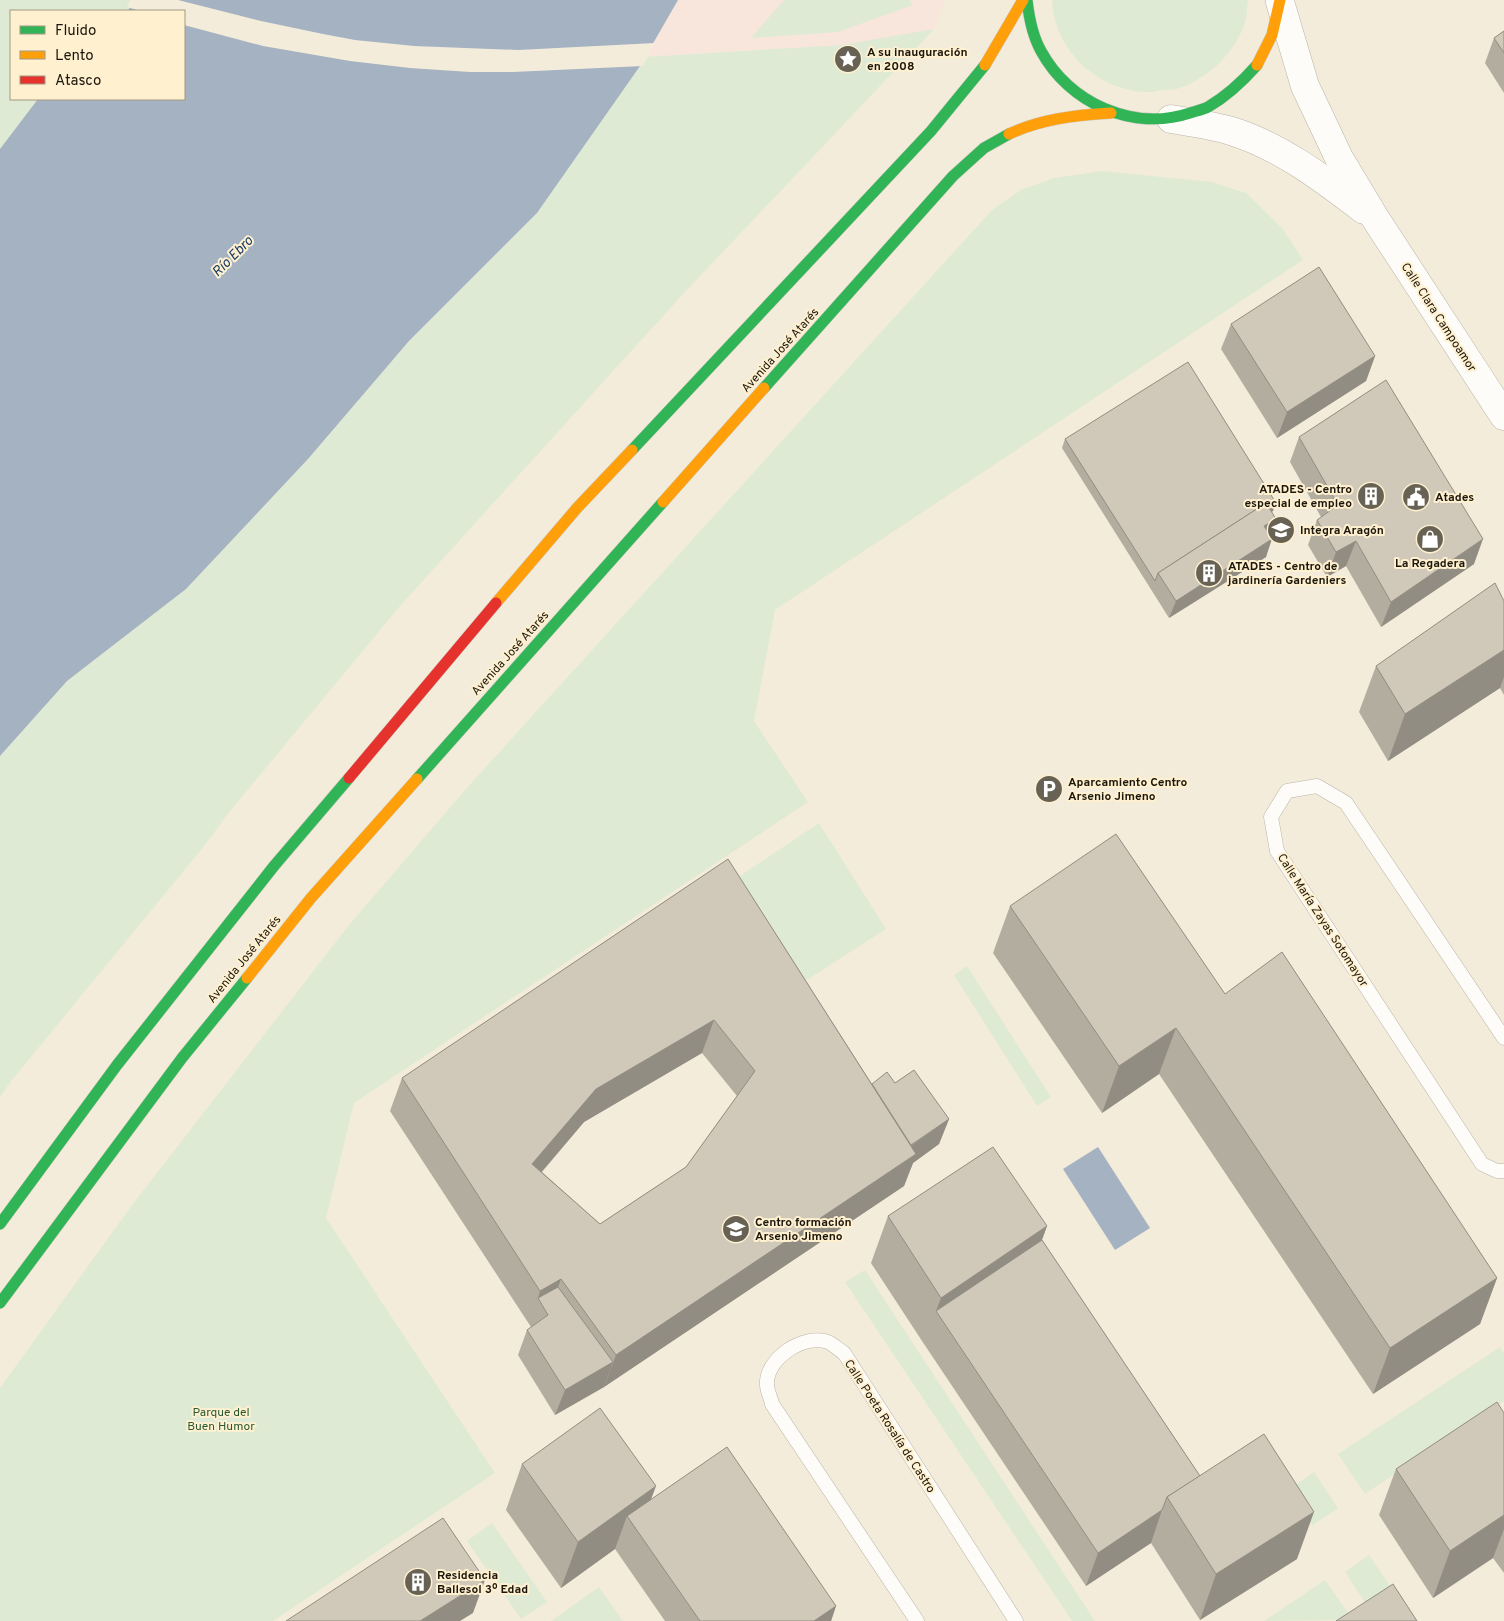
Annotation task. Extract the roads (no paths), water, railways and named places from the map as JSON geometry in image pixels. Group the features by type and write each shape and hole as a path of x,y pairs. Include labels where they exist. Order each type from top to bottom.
{"main road":[{"path":"0,1224 117,1065 274,866 576,508 931,131 986,63 1023,0"},
{"path":"1028,0 1030,20 1037,44 1050,67 1067,86 1088,102 1111,113 1140,120 1171,119 1198,112 1224,98 1246,80 1264,56 1275,30 1280,1"},
{"name":"Avenida José Atarés","path":"0,1303 182,1058 311,898 953,176 988,146 1025,127 1080,114 1111,113"}],"street":[{"name":"Calle Clara Campoamor","path":"1280,1 1305,86 1339,158 1375,218 1504,416"},
{"name":"Calle Clara Campoamor","path":"1171,119 1216,127 1254,140 1305,167 1375,218"}],"lane":[{"name":"Calle María Zayas Sotomayor","path":"1504,1038 1346,803 1317,786 1287,791 1271,817 1277,851 1482,1164 1497,1171 1504,1171"},
{"name":"Calle Poeta Rosalía de Castro","path":"917,1621 772,1404 767,1385 770,1367 787,1350 811,1340 828,1342 844,1354 1016,1621"}],"water":[{"name":"Río Ebro","path":"133,0 678,0 640,66 537,213 409,341 308,459 186,589 67,681 0,756 0,149 37,100 185,100 185,10 128,10"},
{"path":"1098,1147 1150,1228 1115,1250 1063,1169"}],"place":[{"name":"A su inauguración en 2008","path":"848,59"},
{"name":"ATADES - Centro especial de empleo","path":"1371,496"},
{"name":"Atades","path":"1416,497"},
{"name":"Integra Aragón","path":"1281,530"},
{"name":"La Regadera","path":"1430,539"},
{"name":"ATADES - Centro de jardinería Gardeniers","path":"1209,573"},
{"name":"Aparcamiento Centro Arsenio Jimeno","path":"1049,789"},
{"name":"Centro formación Arsenio Jimeno","path":"736,1229"},
{"name":"Residencia Ballesol 3º Edad","path":"418,1582"}],"park label":[{"name":"Parque del Buen Humor","path":"221,1419"}]}
